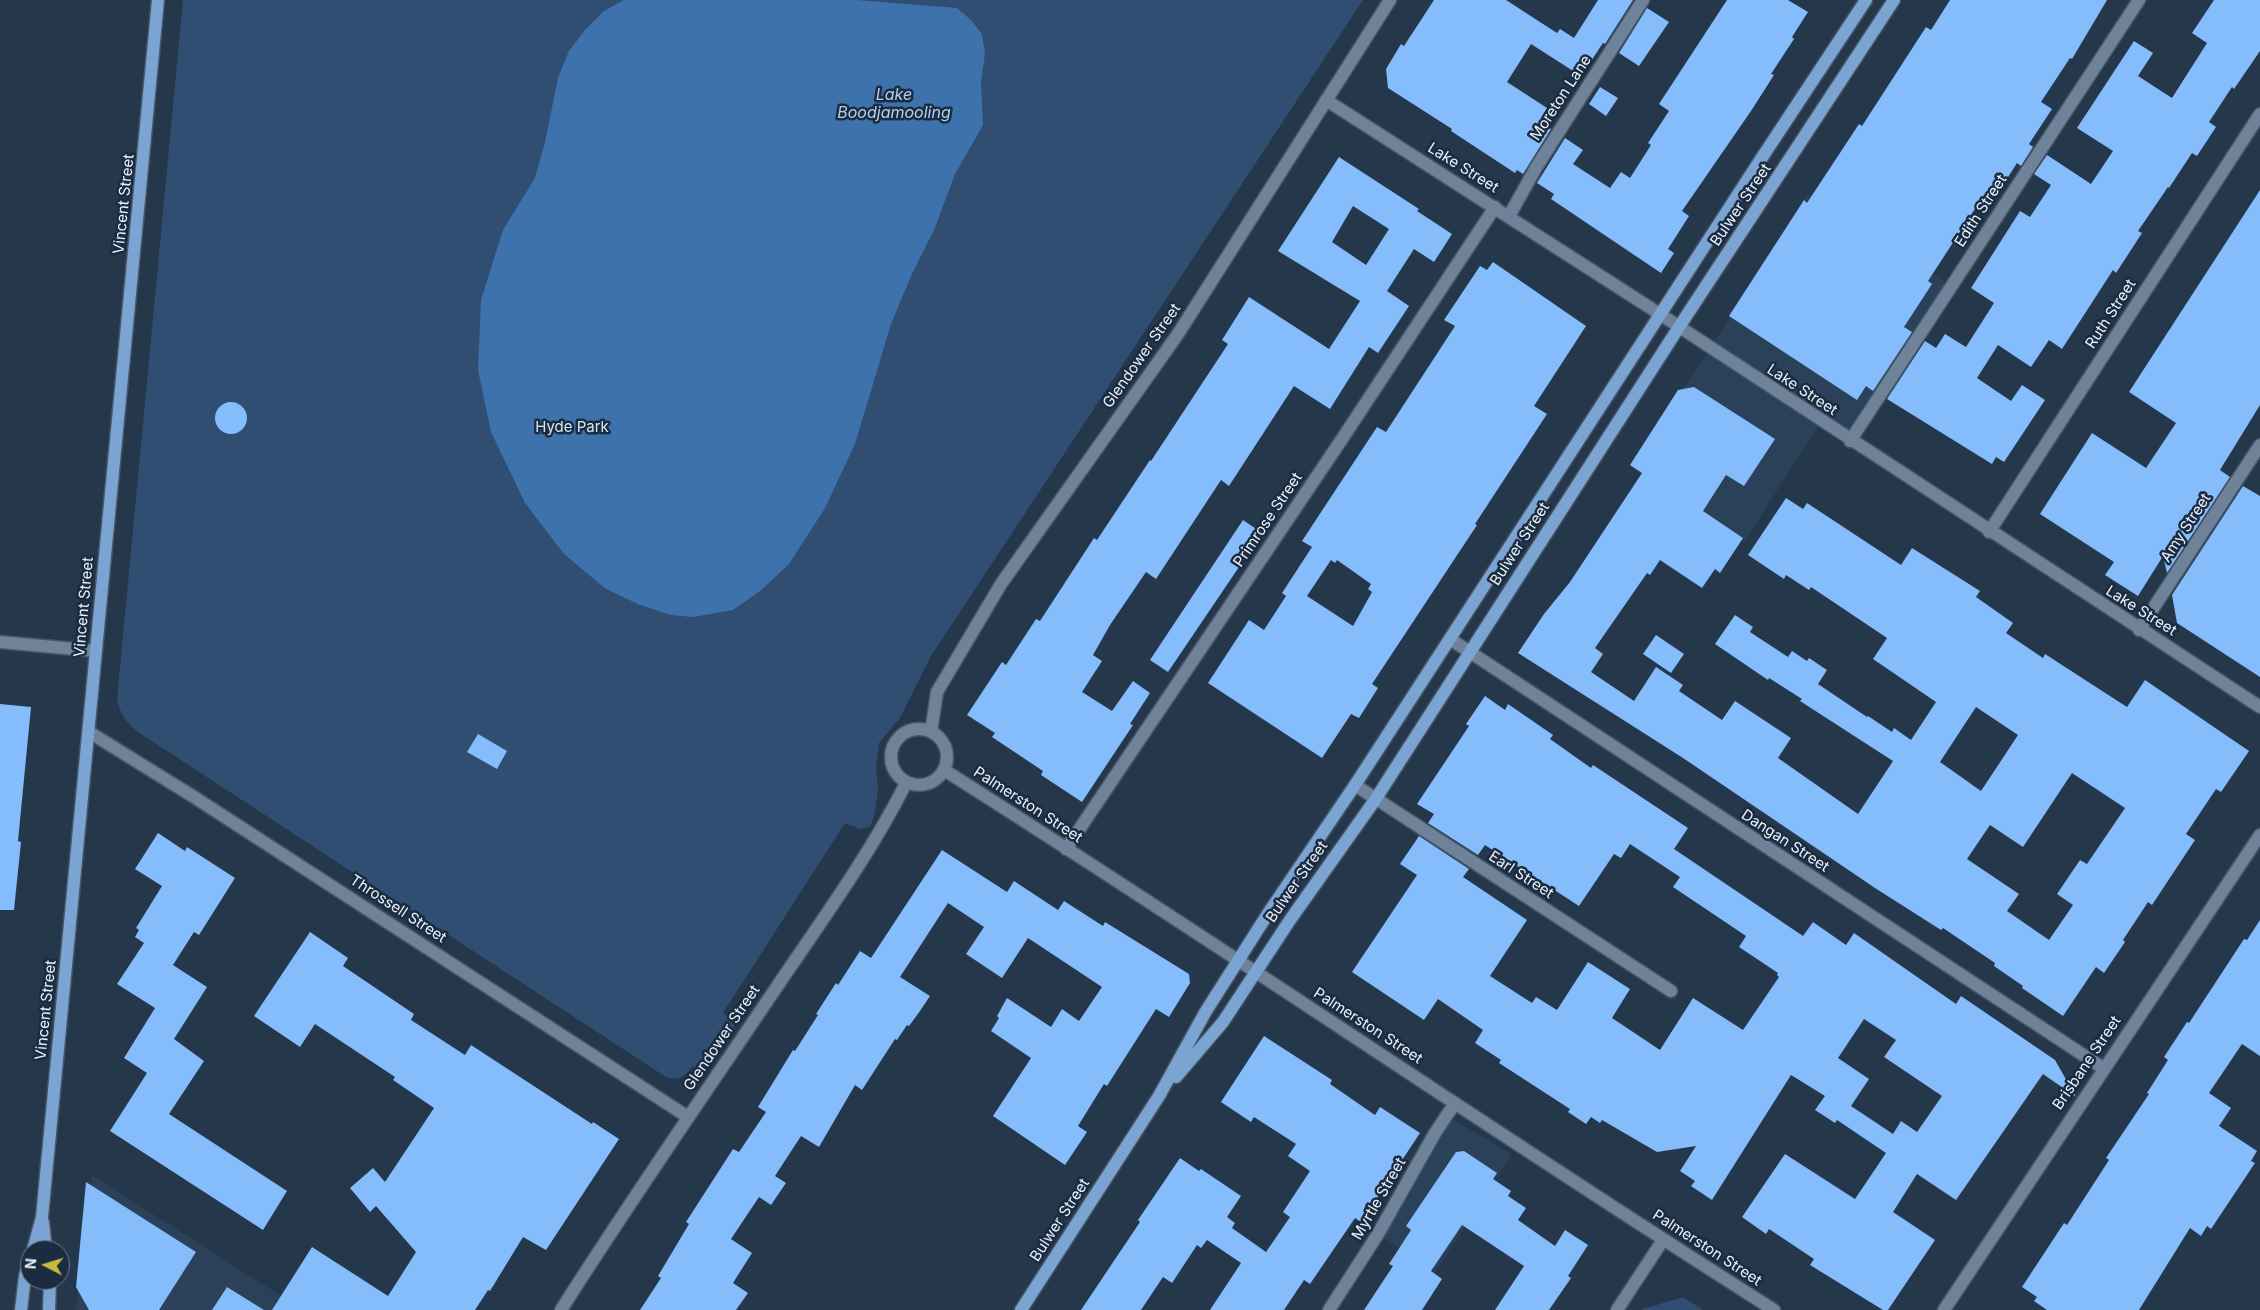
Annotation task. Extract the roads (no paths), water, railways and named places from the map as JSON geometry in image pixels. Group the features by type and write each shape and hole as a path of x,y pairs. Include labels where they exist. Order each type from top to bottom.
{"main road":[{"name":"Vincent Street","path":"36,1240 42,1218 158,0"},
{"name":"Bulwer Street","path":"1021,1310 1159,1096 1206,1011 1269,912 1355,786 1660,314 1866,0"},
{"name":"Bulwer Street","path":"1159,1096 1223,1022 1375,800 1679,327 1894,0"},
{"name":"Vincent Street","path":"42,1218 45,1240"},
{"path":"21,1310 23,1290"},
{"path":"49,1310 50,1290"}],"street":[{"name":"Glendower Street","path":"931,732 937,692 1001,584 1178,334 1390,0"},
{"name":"Moreton Lane","path":"1509,216 1537,166 1643,0"},
{"name":"Edith Street","path":"1850,441 2138,0"},
{"name":"Lake Street","path":"1326,100 1660,314 1850,441 2260,708"},
{"name":"Ruth Street","path":"1989,532 2260,114"},
{"name":"Primrose Street","path":"1066,849 1342,439 1495,207"},
{"name":"Amy Street","path":"2139,630 2260,445"},
{"name":"Dangan Street","path":"1450,639 2103,1068"},
{"path":"0,642 96,651"},
{"path":"917,729 931,732 937,736 944,746 947,758 944,770 930,783 918,786 906,783 892,766 890,759 893,745 903,734 910,731 917,729"},
{"name":"Throssell Street","path":"89,732 202,802 688,1117"},
{"name":"Palmerston Street","path":"944,770 1256,972 1663,1240 1774,1310"},
{"name":"Glendower Street","path":"561,1310 688,1117 824,916 894,807 906,783"},
{"name":"Earl Street","path":"1355,786 1671,991"},
{"name":"Brisbane Street","path":"1944,1310 2103,1068 2260,835"},
{"name":"Myrtle Street","path":"1329,1310 1378,1234 1435,1133 1455,1103"},
{"path":"1617,1310 1663,1240"}],"water":[{"name":"Lake Boodjamooling","path":"624,0 856,0 957,8 971,20 982,34 985,53 981,82 983,125 955,174 934,230 911,276 891,324 855,444 825,508 789,564 760,591 733,610 693,617 671,615 640,605 606,589 564,554 525,503 491,432 478,370 481,300 503,230 535,178 545,142 558,78 569,51 585,30 604,11"}],"park label":[{"name":"Hyde Park","path":"572,427"}]}
